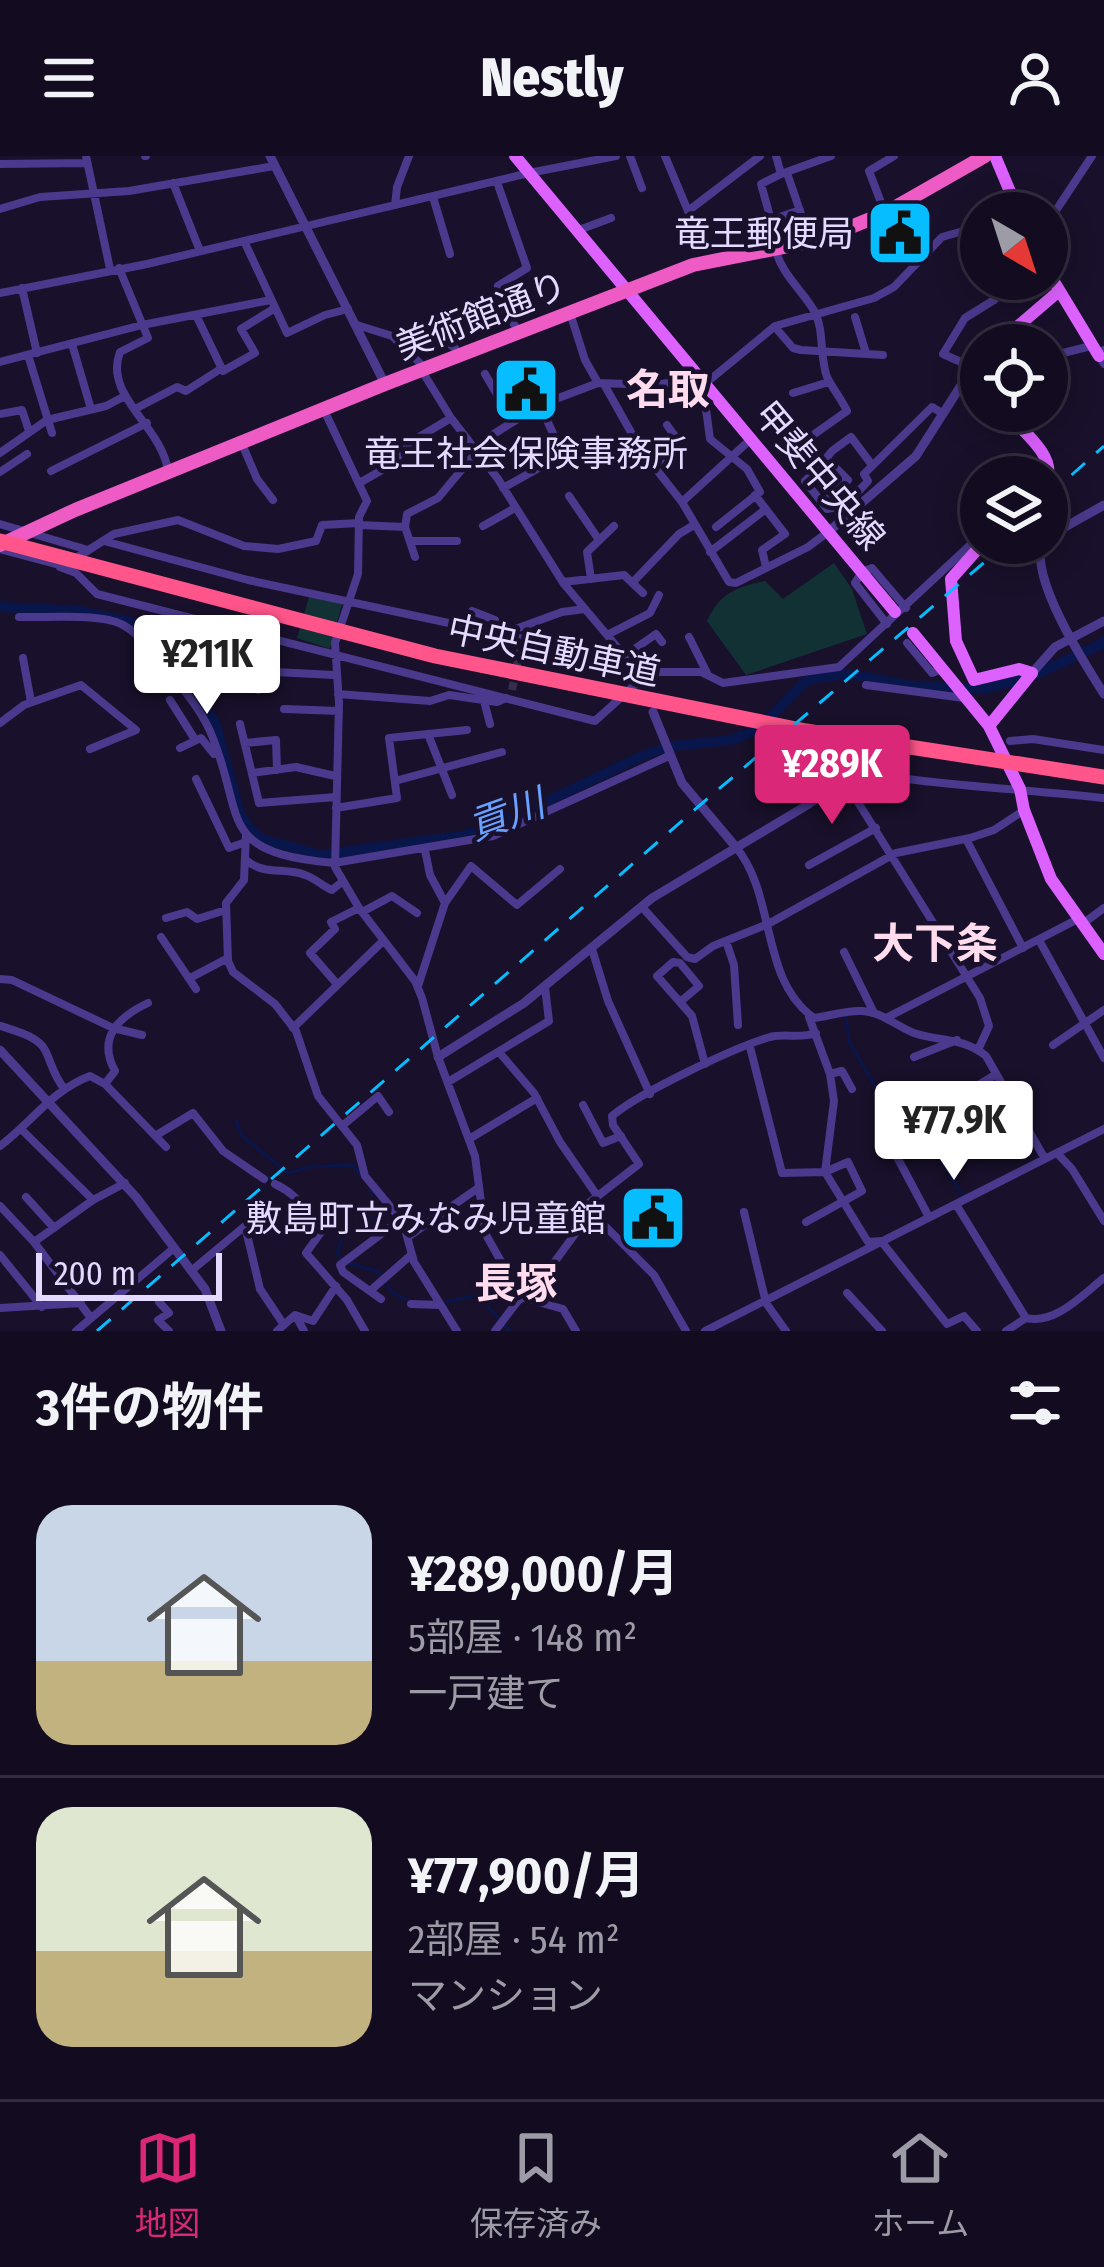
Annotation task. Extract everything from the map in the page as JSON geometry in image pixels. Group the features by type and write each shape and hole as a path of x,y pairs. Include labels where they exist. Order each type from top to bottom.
{"highway":[{"name":"美術館通り","path":"0,545 385,384 693,265 811,243 885,213 985,156"},
{"name":"中央自動車道","path":"0,528 94,560 345,629 615,689 653,702 995,757 1015,754 1104,766"},
{"name":"中央自動車道","path":"0,545 94,560"},
{"name":"中央自動車道","path":"1015,754 1104,777"}],"main road":[{"name":"甲斐中央線","path":"515,156 896,615"},
{"path":"995,156 1010,192"},
{"path":"1020,324 1048,300"},
{"path":"1065,300 1100,354"},
{"path":"1023,432 1044,456"},
{"path":"963,564 951,579 956,641 974,680 1019,670 1032,673 989,726"},
{"path":"910,638 989,726 1020,789 1051,879 1103,951"}],"street":[{"path":"395,206 410,156"},
{"path":"0,293 616,156"},
{"path":"630,156 641,188"},
{"path":"665,156 688,211 760,156"},
{"path":"776,156 811,243"},
{"path":"800,210 771,220 760,184 831,156"},
{"path":"885,213 869,171 894,156"},
{"path":"1068,192 1092,156"},
{"path":"0,164 86,160 115,268 148,338 120,352 115,366 125,396 165,450 168,473"},
{"path":"0,209 40,197 173,183 272,161 385,384"},
{"path":"497,182 526,268 498,286"},
{"path":"173,183 200,251"},
{"path":"433,196 450,254"},
{"path":"577,231 611,218"},
{"path":"415,557 406,514 449,489 476,450 512,420 601,384 705,384 775,326 874,298 894,287 942,236 960,231"},
{"path":"244,241 287,333 348,309"},
{"path":"776,251 786,273 817,314 820,352 829,382 847,411 806,440 815,471"},
{"path":"22,288 52,433"},
{"path":"961,324 992,300"},
{"path":"458,357 438,336 499,301 519,332"},
{"path":"0,362 142,325 273,304"},
{"path":"135,409 177,387 186,391 255,352 241,329 273,304"},
{"path":"570,314 585,360 731,583 829,532 877,492 916,455 960,388"},
{"path":"196,315 222,368"},
{"path":"855,317 866,352"},
{"path":"356,324 392,336 424,370 562,582 607,635 653,702 667,751 697,804 735,846 760,895 782,976 816,1033 830,1074 834,1114 825,1172 868,1242 881,1241"},
{"path":"775,326 793,348 883,355"},
{"path":"960,326 943,355 960,362"},
{"path":"72,344 91,409"},
{"path":"1068,353 1100,354"},
{"path":"485,374 512,420"},
{"path":"793,393 829,382"},
{"path":"705,384 710,439 754,479 760,492 718,525 732,537"},
{"path":"0,453 47,420 125,396"},
{"path":"540,405 556,440"},
{"path":"877,492 864,474 932,407 943,413"},
{"path":"0,414 22,410 29,431"},
{"path":"324,410 367,501 359,524 358,574 334,643 339,711 334,858 342,882 418,987 438,1058 476,1156 492,1250 521,1297 563,1309 577,1331"},
{"path":"361,482 391,465 409,442 451,418"},
{"path":"52,471 147,423"},
{"path":"652,467 673,451 669,446 677,439 667,425"},
{"path":"868,481 846,505 827,509 805,481 851,437 872,465"},
{"path":"682,502 751,440"},
{"path":"241,443 257,479 273,500"},
{"path":"0,472 27,454"},
{"path":"824,503 848,480 826,458"},
{"path":"503,488 546,464"},
{"path":"755,495 785,534 762,550 766,568"},
{"path":"569,496 599,540"},
{"path":"1068,526 1104,506"},
{"path":"483,526 515,508"},
{"path":"709,552 766,509"},
{"path":"94,560 104,541 135,526 178,520 244,546 278,549 320,539 322,525 405,526"},
{"path":"634,581 694,525"},
{"path":"591,579 587,552 614,526"},
{"path":"0,528 25,532 94,560"},
{"path":"104,541 492,633 521,645 624,659 656,634 662,642"},
{"path":"410,541 457,541"},
{"path":"0,545 76,572 97,594 595,721 643,672 709,676 723,683 839,667 960,558"},
{"path":"60,567 94,560"},
{"path":"1041,564 1072,642 1104,694"},
{"path":"562,582 624,575 643,592"},
{"path":"607,635 650,613 659,595"},
{"path":"507,637 510,631 543,619 585,609"},
{"path":"472,611 495,620 492,633"},
{"path":"19,617 123,625 183,688 209,729 244,839 244,880 229,896 226,910 233,972 275,1004 293,1028 318,1096 357,1144 365,1176 401,1220 411,1255 457,1331"},
{"path":"1032,673 1104,621"},
{"path":"689,637 709,676"},
{"path":"23,658 31,703"},
{"path":"258,690 255,671 334,675"},
{"path":"0,723 31,703 81,685 136,730 90,748"},
{"path":"866,685 966,698"},
{"path":"338,694 430,701 449,695 484,701 509,696"},
{"path":"170,700 194,738"},
{"path":"484,701 490,724"},
{"path":"284,709 339,711"},
{"path":"240,724 259,803 336,796"},
{"path":"336,808 398,798 389,738 467,730"},
{"path":"428,734 452,795"},
{"path":"180,748 201,738 218,760"},
{"path":"1015,754 1033,739 1104,750"},
{"path":"245,743 276,740 277,770"},
{"path":"244,839 288,856 334,858 466,844 536,818 667,751"},
{"path":"395,781 502,752"},
{"path":"252,773 296,767 335,776"},
{"path":"836,768 974,788 1104,799"},
{"path":"438,1058 502,1020 641,907 735,846 863,773"},
{"path":"196,779 229,848 244,839"},
{"path":"846,783 980,998 988,1026 978,1050"},
{"path":"641,907 687,957 698,958 893,855 994,830 1024,810"},
{"path":"809,865 876,828"},
{"path":"966,839 1023,948"},
{"path":"466,844 471,866 517,905 560,868"},
{"path":"425,850 430,875 445,903"},
{"path":"245,859 260,869 305,875 326,889 342,882"},
{"path":"418,987 445,903 471,866"},
{"path":"337,984 310,953 335,928 331,922 392,896 417,913"},
{"path":"886,1018 1104,908"},
{"path":"166,918 187,912 197,919 226,910"},
{"path":"161,937 196,989"},
{"path":"1039,940 1104,1058"},
{"path":"293,1028 383,941"},
{"path":"726,941 734,965 738,1025"},
{"path":"592,949 608,1001 650,1094"},
{"path":"844,952 874,1013"},
{"path":"190,978 228,958"},
{"path":"680,1002 699,986 680,963 673,962 657,976 692,1016 705,1064"},
{"path":"0,980 12,980 113,1028 142,1035"},
{"path":"448,1082 549,1021 544,987"},
{"path":"105,1084 116,1071 108,1043 113,1028 127,1012 148,1003"},
{"path":"1053,1045 1104,1010"},
{"path":"808,1014 814,1018 846,1011 874,1013 911,1032 958,1040 978,1050 1045,1159"},
{"path":"1,1026 38,1042 63,1087"},
{"path":"686,1331 654,1275 591,1212 590,1202 596,1194 639,1164 613,1125 614,1112 731,1051 779,1035 795,1038 816,1033"},
{"path":"914,1058 958,1040"},
{"path":"750,1047 782,1173 825,1172 848,1162 862,1191 806,1222"},
{"path":"0,1050 124,1183 205,1289 221,1331"},
{"path":"499,1052 537,1098 596,1194"},
{"path":"830,1074 842,1071 852,1089"},
{"path":"929,1106 947,1103 995,1075"},
{"path":"0,1146 63,1087 90,1076 105,1084 166,1147"},
{"path":"342,1126 378,1096 389,1112"},
{"path":"469,1139 537,1098"},
{"path":"584,1105 603,1143 621,1136"},
{"path":"155,1136 193,1113 223,1151 264,1179"},
{"path":"706,1331 1104,1129"},
{"path":"22,1130 93,1200"},
{"path":"1057,1153 1078,1177 1104,1221"},
{"path":"898,1156 928,1217"},
{"path":"34,1242 124,1183"},
{"path":"275,1184 296,1194 324,1228 306,1253 336,1286 364,1331"},
{"path":"407,1238 478,1188"},
{"path":"26,1197 54,1228"},
{"path":"0,1206 92,1318"},
{"path":"957,1206 1026,1318 1033,1321 1054,1315 1104,1278"},
{"path":"495,1331 521,1297 537,1286 591,1212"},
{"path":"744,1212 766,1303 786,1331"},
{"path":"381,1300 343,1272 340,1264 401,1220"},
{"path":"191,1270 245,1226 260,1289 281,1328 295,1315"},
{"path":"881,1241 947,1324"},
{"path":"76,1331 174,1248"},
{"path":"370,1291 411,1255"},
{"path":"1,1259 42,1307"},
{"path":"295,1315 313,1321 336,1286"},
{"path":"847,1293 882,1331"},
{"path":"159,1302 169,1313 158,1320 166,1330"},
{"path":"0,1308 81,1303"},
{"path":"411,1304 441,1305"},
{"path":"295,1315 304,1331"},
{"path":"933,1331 964,1316 977,1331"},
{"path":"1006,1331 1026,1318"}],"green space":[{"path":"834,563 852,589 867,634 746,675 707,621 717,604 737,589 765,581 783,599"},
{"path":"309,597 342,604 330,649 297,638"}],"waterway":[{"name":"貢川","path":"0,607 80,611 131,622 184,679 215,722 240,814 249,828 262,839 320,855 461,836 493,827 644,755 673,746 731,740 758,730 806,681 850,674 912,686 984,689 1030,677 1104,643"},
{"name":"貢川","path":"1080,653 1104,637"},
{"path":"846,1015 849,1041 897,1125 918,1120 963,1197"},
{"path":"236,1120 241,1135 288,1173 353,1165 362,1177"},
{"path":"340,1259 337,1252 344,1234 363,1229 372,1219 372,1189"},
{"path":"349,1263 379,1272 391,1291 408,1301"},
{"path":"441,1303 478,1295 510,1331"}],"tunnel":[{"path":"512,690 520,650"}],"railway":[{"path":"1068,478 1104,446"},
{"path":"97,1331 982,564"}],"place":[{"name":"竜王郵便局","path":"900,233"},
{"name":"竜王社会保険事務所","path":"526,390"},
{"name":"敷島町立みなみ児童館","path":"653,1218"}],"district":[{"name":"名取","path":"668,389"},
{"name":"大下条","path":"935,943"},
{"name":"長塚","path":"516,1283"}]}
